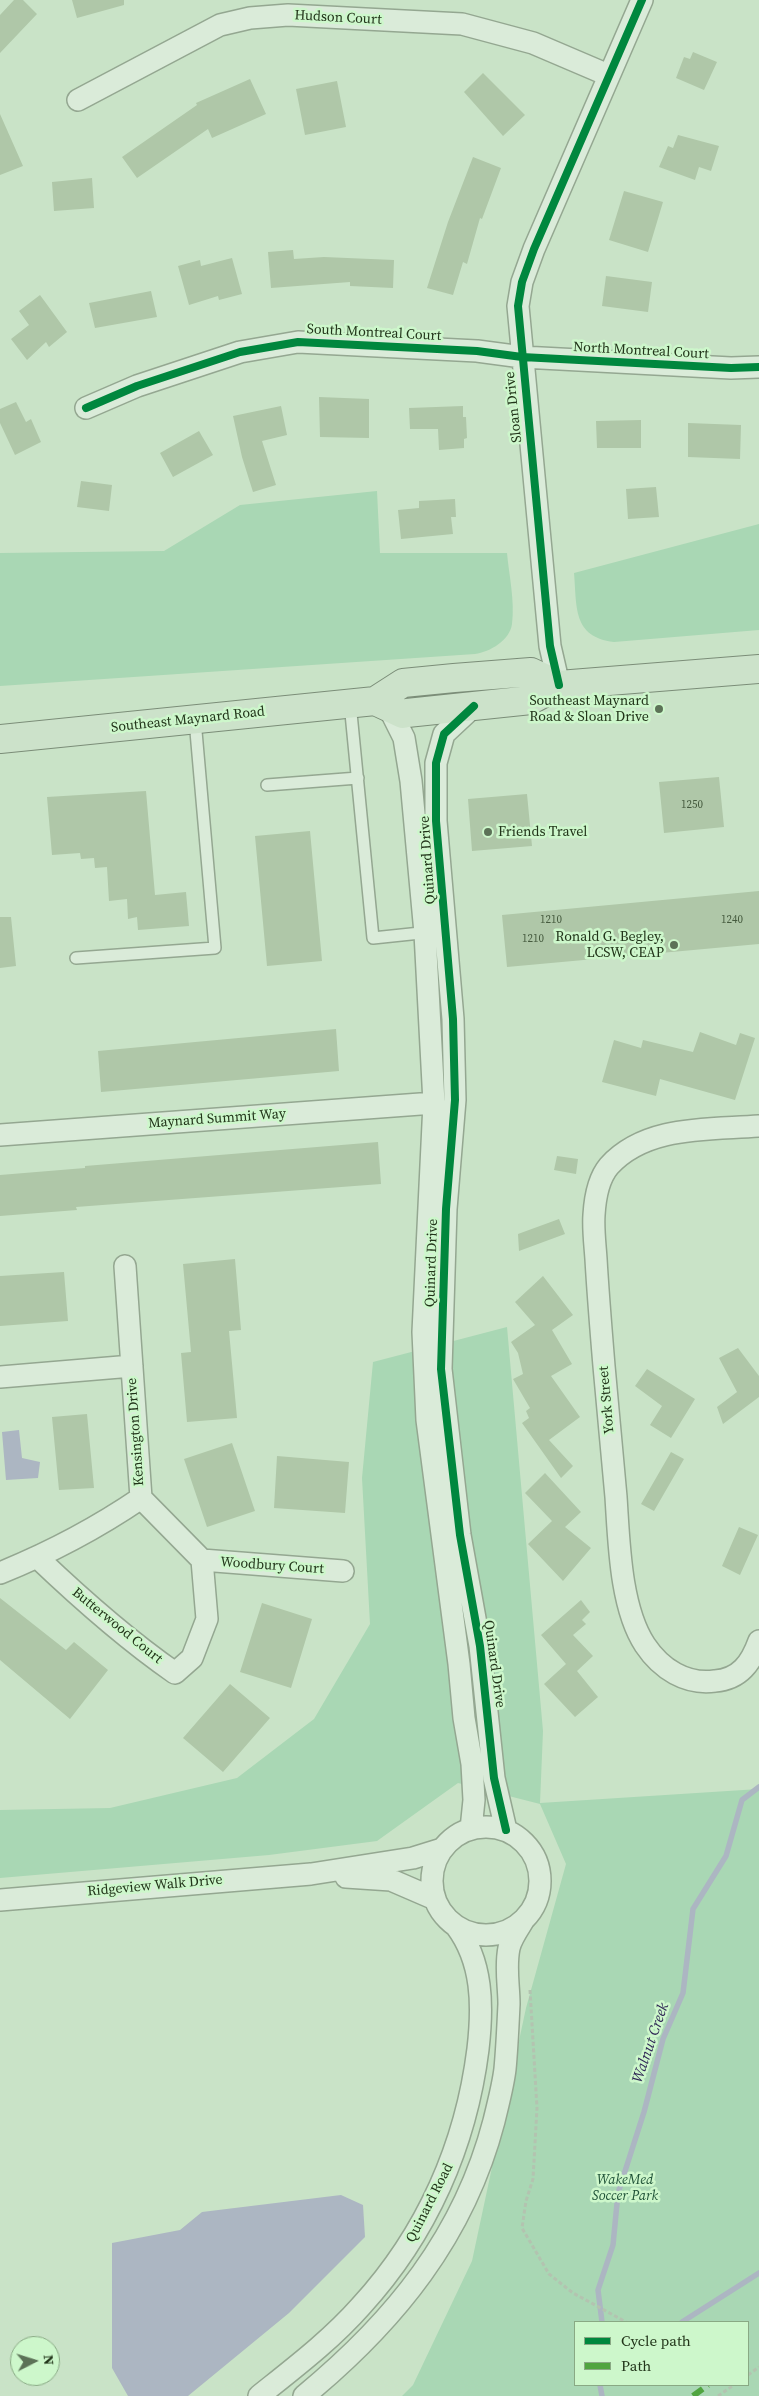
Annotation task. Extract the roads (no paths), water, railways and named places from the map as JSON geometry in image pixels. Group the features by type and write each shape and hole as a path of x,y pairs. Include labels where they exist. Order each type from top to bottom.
{"main road":[{"name":"Southeast Maynard Road","path":"0,739 372,704 402,714 531,700 559,685 759,669"},
{"name":"Southeast Maynard Road","path":"372,704 403,683 531,672 559,685"}],"street":[{"name":"Sloan Drive","path":"559,685 550,646 518,306 522,282 534,248 642,0"},
{"name":"Hudson Court","path":"78,100 220,25 250,18 356,9 462,24 533,43 608,75"},
{"name":"South Montreal Court","path":"86,408 137,386 240,352 298,342 477,351 522,357"},
{"name":"North Montreal Court","path":"522,357 722,367 759,367"},
{"name":"Quinard Drive","path":"372,704 404,738 435,932 454,1019 455,1100 446,1210 441,1369 460,1535 482,1663 494,1778 506,1830"},
{"name":"Quinard Drive","path":"471,1829 474,1800 472,1764 464,1718 459,1664 426,1410 423,1332 434,1103 436,763 444,734 474,706"},
{"name":"Maynard Summit Way","path":"0,1135 434,1103"},
{"name":"York Street","path":"759,1126 690,1132 654,1138 639,1143 622,1153 607,1168 597,1190 594,1217 597,1287 619,1540 627,1595 634,1620 644,1644 667,1670 699,1682 732,1678 743,1670 753,1658 759,1641"},
{"name":"Kensington Drive","path":"0,1573 38,1558 97,1528 140,1498 125,1266"},
{"path":"0,1377 132,1366"},
{"path":"140,1498 202,1560"},
{"name":"Butterwood Court","path":"38,1558 88,1604 151,1657 175,1673 192,1658 207,1619 202,1560"},
{"name":"Woodbury Court","path":"202,1560 342,1571"},
{"path":"488,1826 506,1830 521,1840 533,1854 539,1871 539,1889 534,1906 522,1921 507,1931 491,1935 472,1933 456,1926 444,1914 435,1899 432,1882 434,1864 442,1849 455,1836 471,1829 488,1826"},
{"name":"Ridgeview Walk Drive","path":"0,1900 311,1874 413,1858 442,1849"},
{"name":"Ridgeview Walk Drive","path":"311,1874 391,1880 435,1899"},
{"name":"Quinard Road","path":"304,2396 328,2376 377,2328 421,2276 447,2238 466,2201 481,2166 505,2069 509,2005 509,1946 522,1921"},
{"name":"Quinard Road","path":"259,2396 314,2352 361,2306 408,2246 443,2183 466,2117 474,2079 479,2037 480,1996 477,1967 468,1941 456,1926"}],"lane":[{"path":"372,704 358,778 373,938 435,932"},
{"path":"76,958 215,948 195,720"},
{"path":"267,785 358,778"}],"waterway":[{"name":"Walnut Creek","path":"602,2321 598,2290 613,2245 618,2193 644,2112 663,2039 683,1993 693,1909 726,1856 742,1800 759,1787"},
{"path":"684,2321 759,2273"},
{"name":"Walnut Creek","path":"600,2386 602,2396"}],"place":[{"name":"Southeast Maynard Road & Sloan Drive","path":"659,709"},
{"name":"Friends Travel","path":"488,832"},
{"name":"Ronald G. Begley, LCSW, CEAP","path":"674,945"}],"park label":[{"name":"WakeMed Soccer Park","path":"625,2188"}]}
